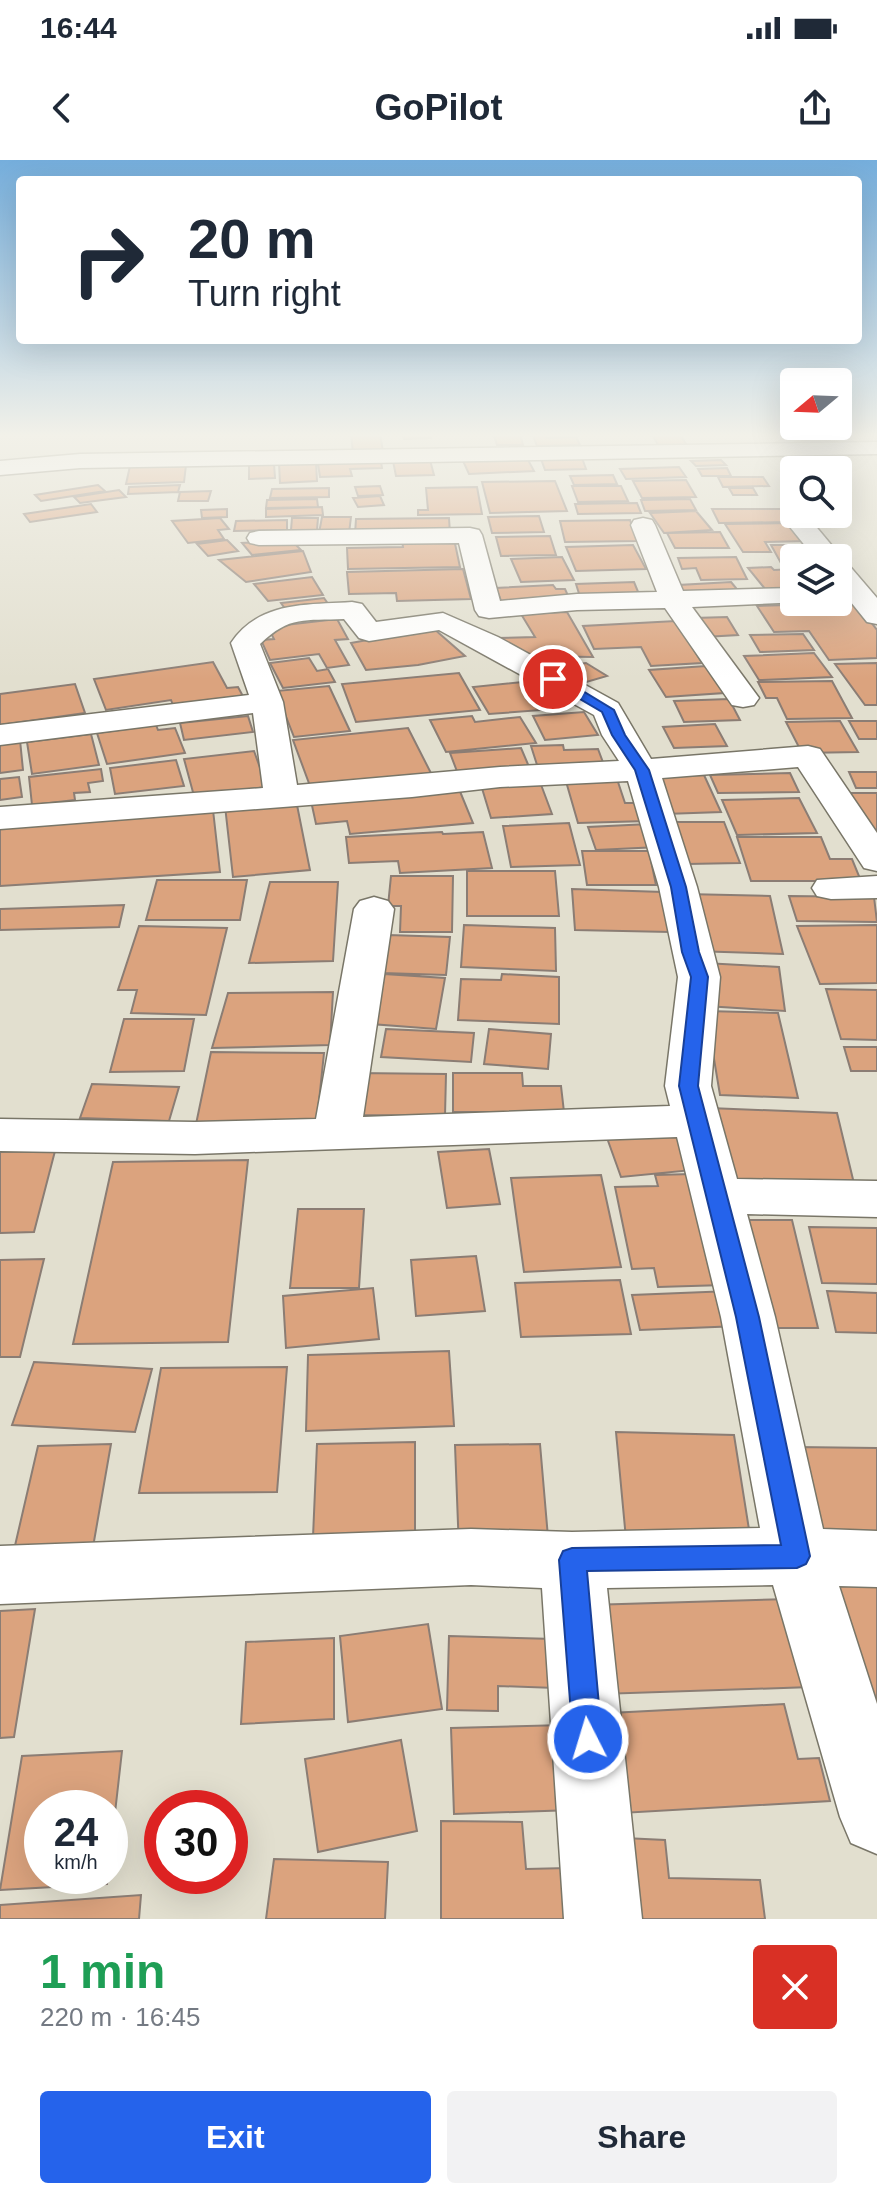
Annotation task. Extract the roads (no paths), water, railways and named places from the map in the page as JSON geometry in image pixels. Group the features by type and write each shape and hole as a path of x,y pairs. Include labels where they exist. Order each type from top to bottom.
{"street":[{"path":"643,525 674,601 743,698"},
{"path":"804,528 817,544"},
{"path":"259,538 470,535 489,610 577,602 780,597"},
{"path":"858,593 877,616"},
{"path":"281,795 267,702 245,643 268,621 290,614 352,610 369,632 443,621 526,663 607,710 618,735 642,770 678,887 699,977 688,1086 748,1317 797,1556 877,1817"},
{"path":"0,735 267,702"},
{"path":"0,818 412,787 500,777 642,770 808,756 877,860"},
{"path":"831,888 877,887"},
{"path":"337,1134 374,909"},
{"path":"0,1135 195,1138 698,1121"},
{"path":"717,1196 877,1199"},
{"path":"0,1575 471,1557 572,1560 797,1556 877,1559"},
{"path":"572,1560 603,1919"}]}
